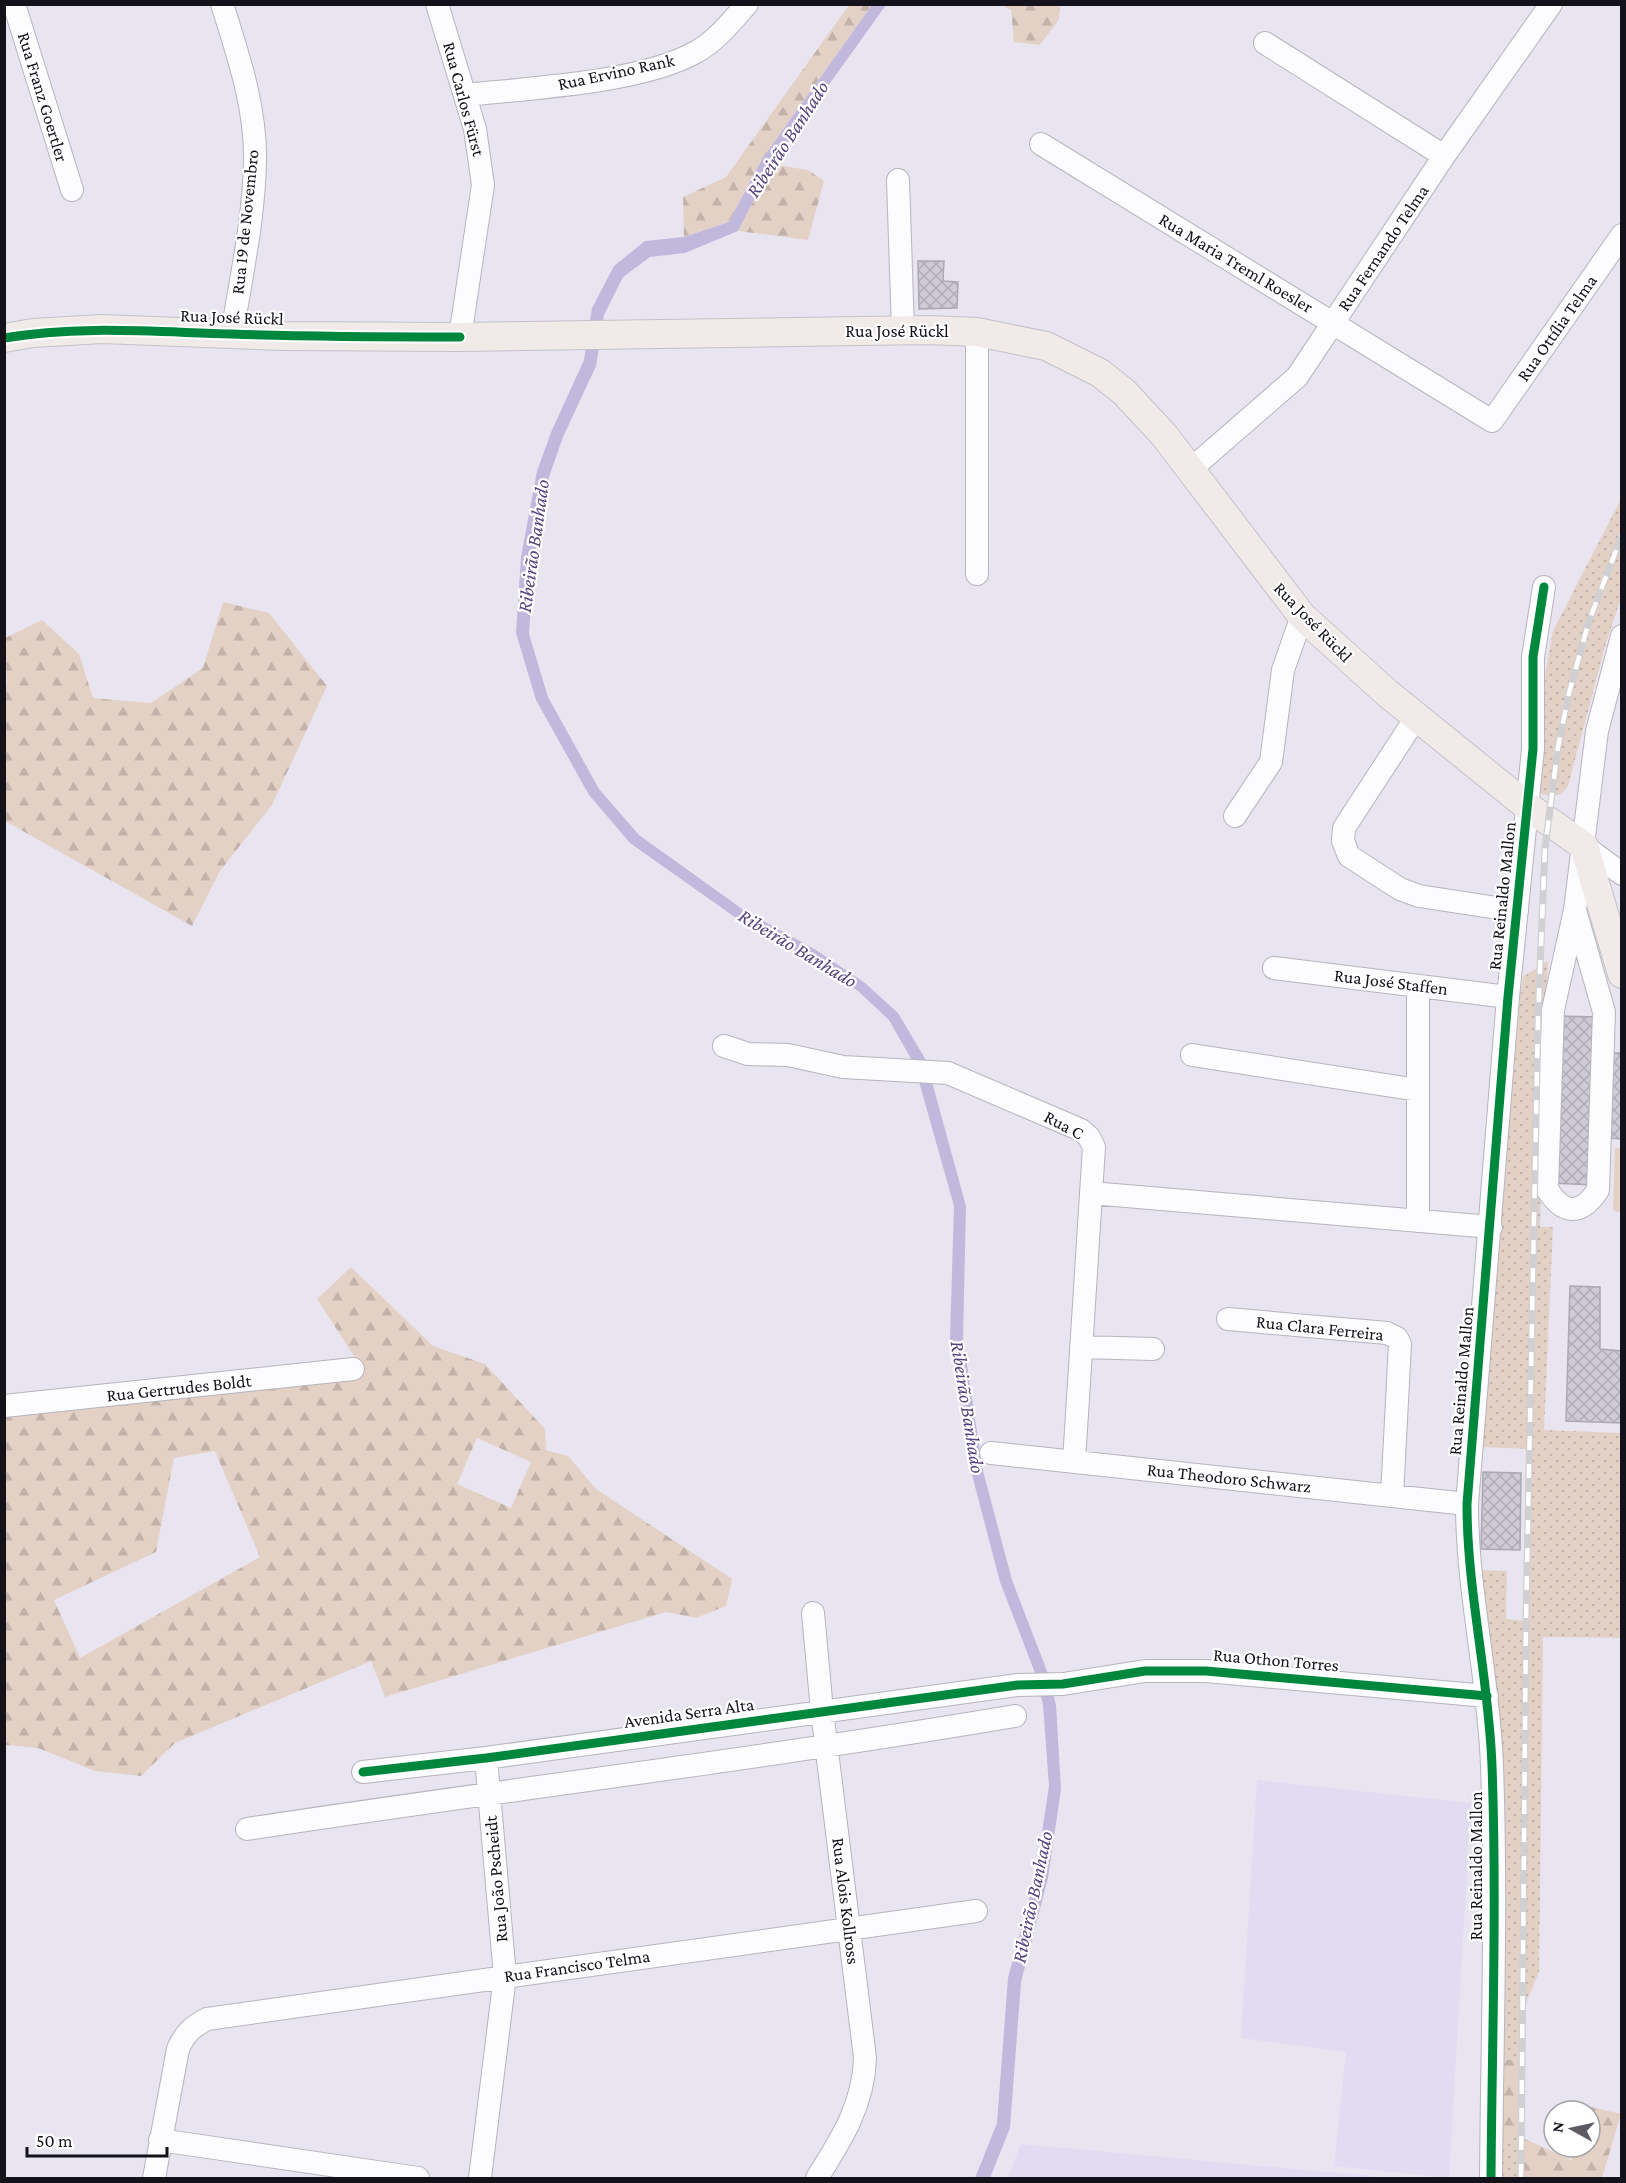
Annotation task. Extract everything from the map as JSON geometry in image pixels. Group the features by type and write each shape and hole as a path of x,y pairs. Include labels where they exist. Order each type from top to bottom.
{"main road":[{"name":"Rua José Rückl","path":"4,338 44,332 102,329 232,334 460,337 903,330 977,332 1046,346 1100,373 1146,413 1302,616 1362,671 1527,806 1584,846"},
{"path":"1584,846 1622,974"}],"street":[{"name":"Rua Franz Goertler","path":"14,4 72,190"},
{"name":"Rua 19 de Novembro","path":"222,4 248,93 255,161 249,222 232,334"},
{"name":"Rua Carlos Fürst","path":"437,4 466,95 479,145 483,185 460,337"},
{"name":"Rua Ervino Rank","path":"466,95 579,82 676,61 698,51 719,35 747,4"},
{"name":"Rua Fernando Telma","path":"1191,469 1297,377 1444,156 1551,4"},
{"path":"1265,43 1444,156"},
{"name":"Rua Maria Treml Roesler","path":"1041,144 1492,421"},
{"path":"898,180 903,330"},
{"name":"Rua Ottília Telma","path":"1492,421 1622,235"},
{"path":"977,332 977,574"},
{"name":"Rua Reinaldo Mallon","path":"1491,2178 1492,1767 1487,1696 1468,1552 1467,1504 1508,997 1533,749 1533,657 1544,587"},
{"path":"1235,816 1271,762 1283,670 1302,616"},
{"path":"1575,910 1604,1012 1598,1190 1589,1205 1572,1210 1556,1204 1547,1189 1553,1010 1575,910 1597,731 1622,636"},
{"path":"1417,716 1344,828 1343,841 1349,856 1400,889 1419,896 1517,911"},
{"path":"1584,846 1622,874"},
{"name":"Rua José Staffen","path":"1274,968 1508,997"},
{"path":"1418,986 1418,1221"},
{"name":"Rua C","path":"724,1047 748,1054 788,1055 843,1067 934,1070 958,1076 1081,1130 1089,1137 1094,1147 1074,1461"},
{"path":"1192,1055 1418,1090"},
{"path":"1091,1193 1491,1227"},
{"name":"Rua Clara Ferreira","path":"1228,1319 1387,1333 1398,1338 1400,1344 1392,1496"},
{"path":"1081,1347 1153,1349"},
{"name":"Rua Gertrudes Boldt","path":"4,1406 353,1369"},
{"name":"Rua Theodoro Schwarz","path":"991,1453 1467,1504"},
{"name":"Rua Alois Kollross","path":"813,1613 826,1748 865,2058 865,2082 846,2129 817,2178"},
{"name":"Rua Othon Torres","path":"1018,1685 1063,1684 1145,1671 1206,1671 1487,1696"},
{"name":"Avenida Serra Alta","path":"363,1772 486,1758 1018,1685"},
{"path":"247,1829 488,1793 826,1748 1015,1716"},
{"name":"Rua João Pscheidt","path":"480,2178 505,1976 486,1758"},
{"name":"Rua Francisco Telma","path":"160,2140 173,2069 183,2036 192,2026 207,2019 976,1911"},
{"path":"154,2178 160,2140 418,2178"}],"shaded area":[{"path":"1257,1780 1471,1803 1449,2178 1334,2166 1346,2052 1241,2038"},
{"path":"1021,2144 1372,2176 1372,2178 1008,2178"}],"green space":[{"path":"849,5 872,5 762,159 729,222 684,237 683,197 726,177"},
{"path":"1001,5 1060,5 1059,19 1040,45 1014,42 1011,10"},
{"path":"772,164 808,170 824,181 808,240 738,231"},
{"path":"1621,499 1621,598 1606,643 1568,786 1557,795 1549,796 1534,792 1546,669 1553,631"},
{"path":"223,602 269,613 327,686 272,805 220,871 192,926 5,821 4,688 7,685 5,638 42,620 79,654 93,698 151,703 203,668"},
{"path":"1548,961 1540,1227 1553,1227 1544,1430 1621,1433 1622,1638 1543,1637 1539,1972 1521,2015 1521,2059 1500,2060 1480,1570 1507,1571 1506,1619 1526,1621 1530,1449 1482,1447 1520,997 1523,977"},
{"path":"1615,1148 1621,1148 1621,1212 1613,1211"},
{"path":"351,1267 433,1346 485,1364 545,1429 546,1450 568,1456 596,1489 732,1579 726,1606 696,1618 666,1612 385,1697 371,1661 175,1743 141,1776 95,1771 38,1748 5,1745 5,1417 339,1381 354,1356 317,1299","holes":["477,1438 531,1462 511,1508 457,1484","215,1451 260,1557 80,1658 54,1600 156,1552 174,1458"]},
{"path":"1521,2059 1521,2137 1500,2139 1500,2060"},
{"path":"1602,2110 1621,2114 1602,2178 1521,2178 1521,2137 1542,2147 1542,2159 1602,2159"},
{"path":"1521,2137 1521,2178 1499,2178 1500,2139"}],"water":[{"name":"Ribeirão Banhado","path":"872,5 886,5 772,164 738,231 685,253 650,257 623,277 604,315 596,366 563,437 549,477 534,561 529,634 548,697 599,789 639,835 745,911 816,950 865,983 898,1013 926,1060 966,1206 963,1339 983,1471 1012,1580 1047,1671 1056,1705 1061,1789 1048,1878 1021,1982 1010,2128 990,2178 975,2178 997,2123 1008,1978 1036,1873 1049,1786 1043,1705 1035,1673 1000,1582 971,1471 950,1338 954,1206 914,1064 889,1020 858,991 810,959 739,920 630,843 589,795 536,700 516,633 521,557 537,471 552,430 584,360 592,308 614,266 645,241 684,237 729,222 762,159"}],"building":[{"path":"918,261 944,261 943,281 958,282 957,308 919,309"},
{"path":"1558,1016 1598,1017 1593,1185 1553,1183"},
{"path":"1608,1053 1622,1053 1622,1139 1606,1138"},
{"path":"1570,1286 1600,1287 1600,1349 1622,1351 1622,1423 1566,1421"},
{"path":"1483,1472 1521,1473 1520,1550 1481,1549"}],"railway":[{"path":"1521,2178 1526,1621 1538,1018 1545,848 1558,747 1569,693 1589,621 1622,535"}],"cycle path":[{"path":"4,338 89,330 289,336 460,337"},
{"path":"1491,2178 1494,1920 1492,1766 1487,1700 1470,1570 1467,1504 1508,997 1533,749 1533,657 1544,587"},
{"path":"363,1772 486,1758 1018,1685 1063,1684 1145,1671 1206,1671 1487,1696"}]}
